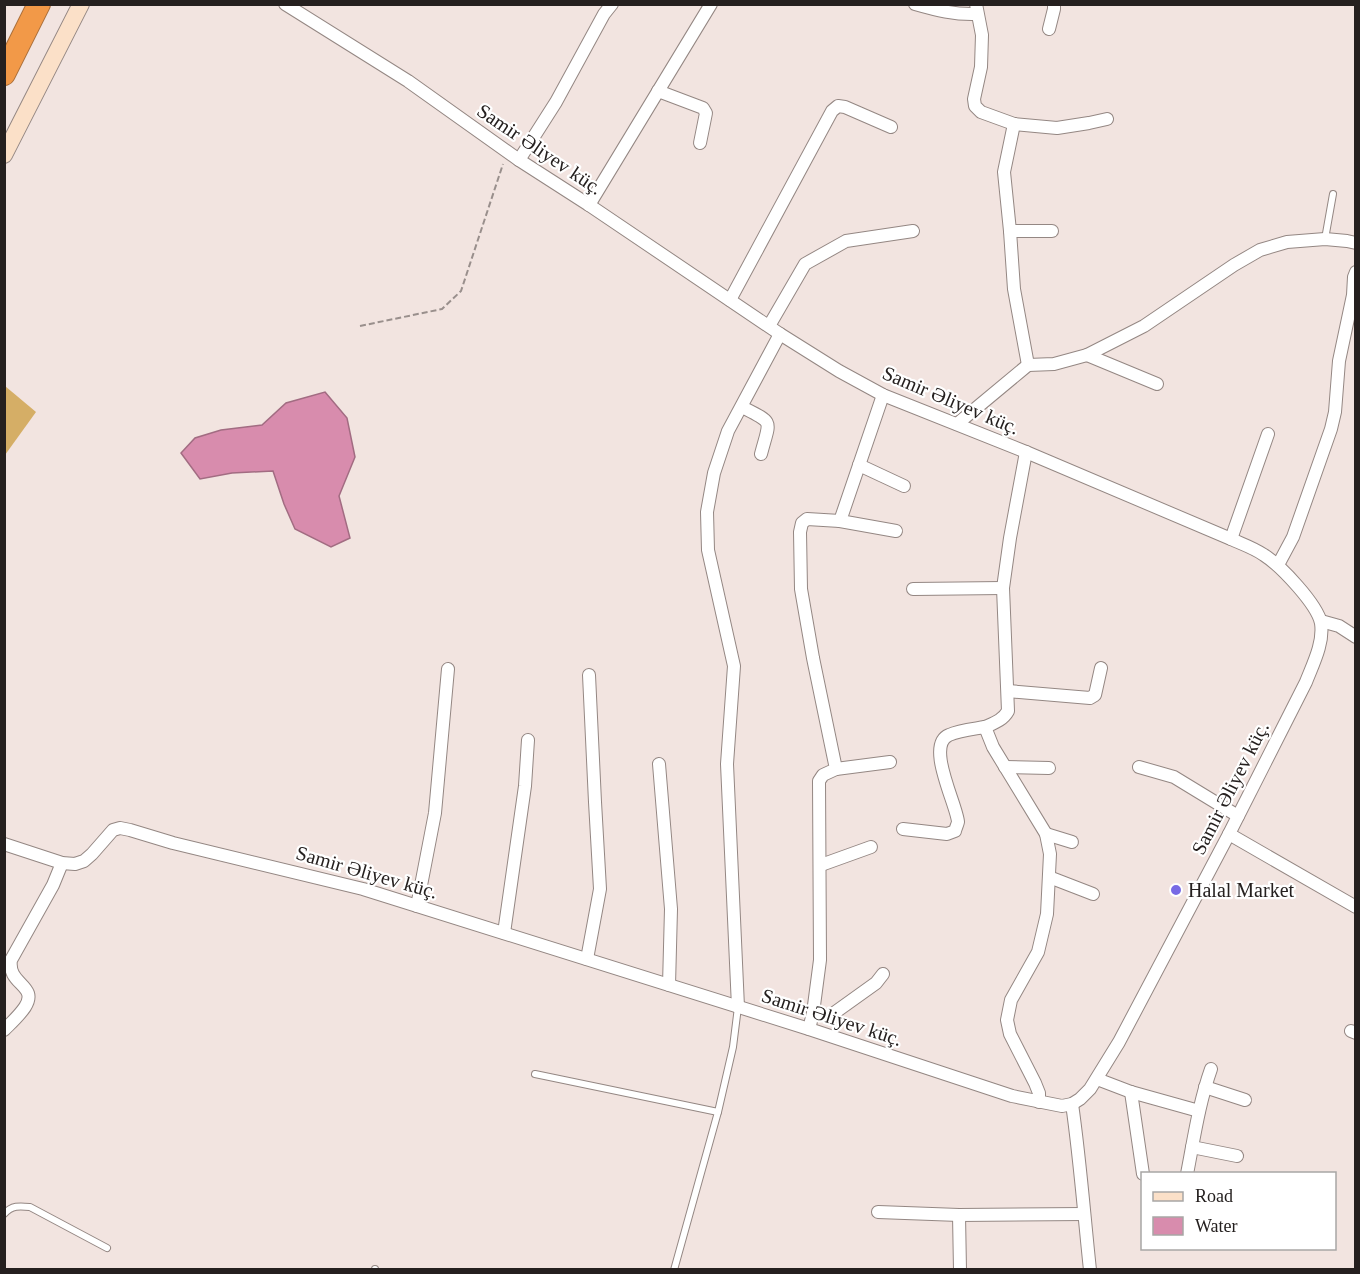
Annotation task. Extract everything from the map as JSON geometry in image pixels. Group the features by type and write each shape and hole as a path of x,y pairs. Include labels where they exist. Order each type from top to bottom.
{"highway":[{"path":"4,74 39,4"}],"street":[{"path":"4,155 81,4"},
{"name":"Samir Əliyev küç.","path":"62,863 75,864 84,861 113,830 120,828 354,887 809,1029 1012,1096 1062,1106 1072,1104 1090,1089 1119,1042 1306,682 1319,645 1321,621 1316,611 1278,565 1263,554 1231,538 1026,452 883,395 839,371 514,157 408,81 285,4"},
{"path":"514,157 556,102 604,14 612,4"},
{"path":"589,205 711,4"},
{"path":"915,4 947,13 963,14 977,9 982,26 981,67 974,99 975,106 981,112 1014,124 1057,128 1107,119"},
{"path":"1049,29 1054,4"},
{"path":"658,91 704,108 706,113 700,143"},
{"path":"730,300 832,111 838,106 846,107 891,127"},
{"path":"1014,124 1004,172 1014,289 1028,365"},
{"path":"769,326 805,264 846,241 913,231"},
{"path":"1010,231 1052,231"},
{"path":"957,424 1028,365 1054,364 1087,355 1144,326 1260,250 1287,242 1325,239 1356,243"},
{"path":"1278,565 1293,537 1335,412 1339,361 1353,302 1353,277 1356,272"},
{"path":"738,1007 727,764 734,666 708,550 707,513 714,473 728,431 780,334"},
{"path":"1087,355 1156,384"},
{"path":"840,522 883,395"},
{"path":"742,406 766,419 768,425 761,454"},
{"path":"1231,538 1268,434"},
{"path":"903,829 947,834 955,831 958,823 943,773 940,754 942,741 947,735 998,722 1008,711 1004,588 1010,538 1026,452"},
{"path":"859,465 904,486"},
{"path":"836,769 801,589 800,532 802,523 807,519 896,531"},
{"path":"912,590 1004,588"},
{"path":"1321,621 1339,626 1356,636"},
{"path":"1008,691 1090,698 1095,695 1101,668"},
{"path":"417,906 435,813 448,669"},
{"path":"587,959 600,890 589,675"},
{"path":"985,727 993,747 1046,834 1050,854 1047,914 1038,952 1011,1000 1007,1020 1010,1034 1039,1093 1039,1102"},
{"path":"504,933 525,786 528,740"},
{"path":"809,1029 820,960 819,782 823,775 836,769 890,762"},
{"path":"659,764 671,909 669,985"},
{"path":"1005,767 1049,768"},
{"path":"1139,767 1174,777 1238,816"},
{"path":"1046,834 1072,842"},
{"path":"1228,834 1356,908"},
{"path":"4,844 62,863 53,885 11,960 9,968 12,975 28,993 28,1000 24,1009 4,1030"},
{"path":"820,865 871,847"},
{"path":"1049,877 1093,894"},
{"path":"813,1013 830,1016 876,983 883,974"},
{"path":"1187,1172 1199,1110 1211,1069"},
{"path":"1097,1079 1131,1092 1199,1110"},
{"path":"1205,1087 1245,1100"},
{"path":"1131,1092 1143,1172"},
{"path":"1072,1104 1080,1158 1090,1269"},
{"path":"1192,1147 1237,1156"},
{"path":"878,1212 959,1215 1084,1214"},
{"path":"959,1215 960,1269"}],"lane":[{"path":"1325,239 1333,194"},
{"path":"674,1269 718,1112 733,1047 738,1007"},
{"path":"535,1074 718,1112"},
{"path":"4,1214 17,1206 30,1208 107,1248"}],"path":[{"path":"360,326 442,309 461,291 498,178 514,157"}],"shaded area":[{"path":"5,386 36,412 5,455"}],"water":[{"path":"325,392 347,418 355,457 339,496 350,538 331,547 295,529 273,471 232,473 200,479 181,453 195,438 221,430 262,425 286,403"}],"place":[{"name":"Halal Market","path":"1176,890"}]}
